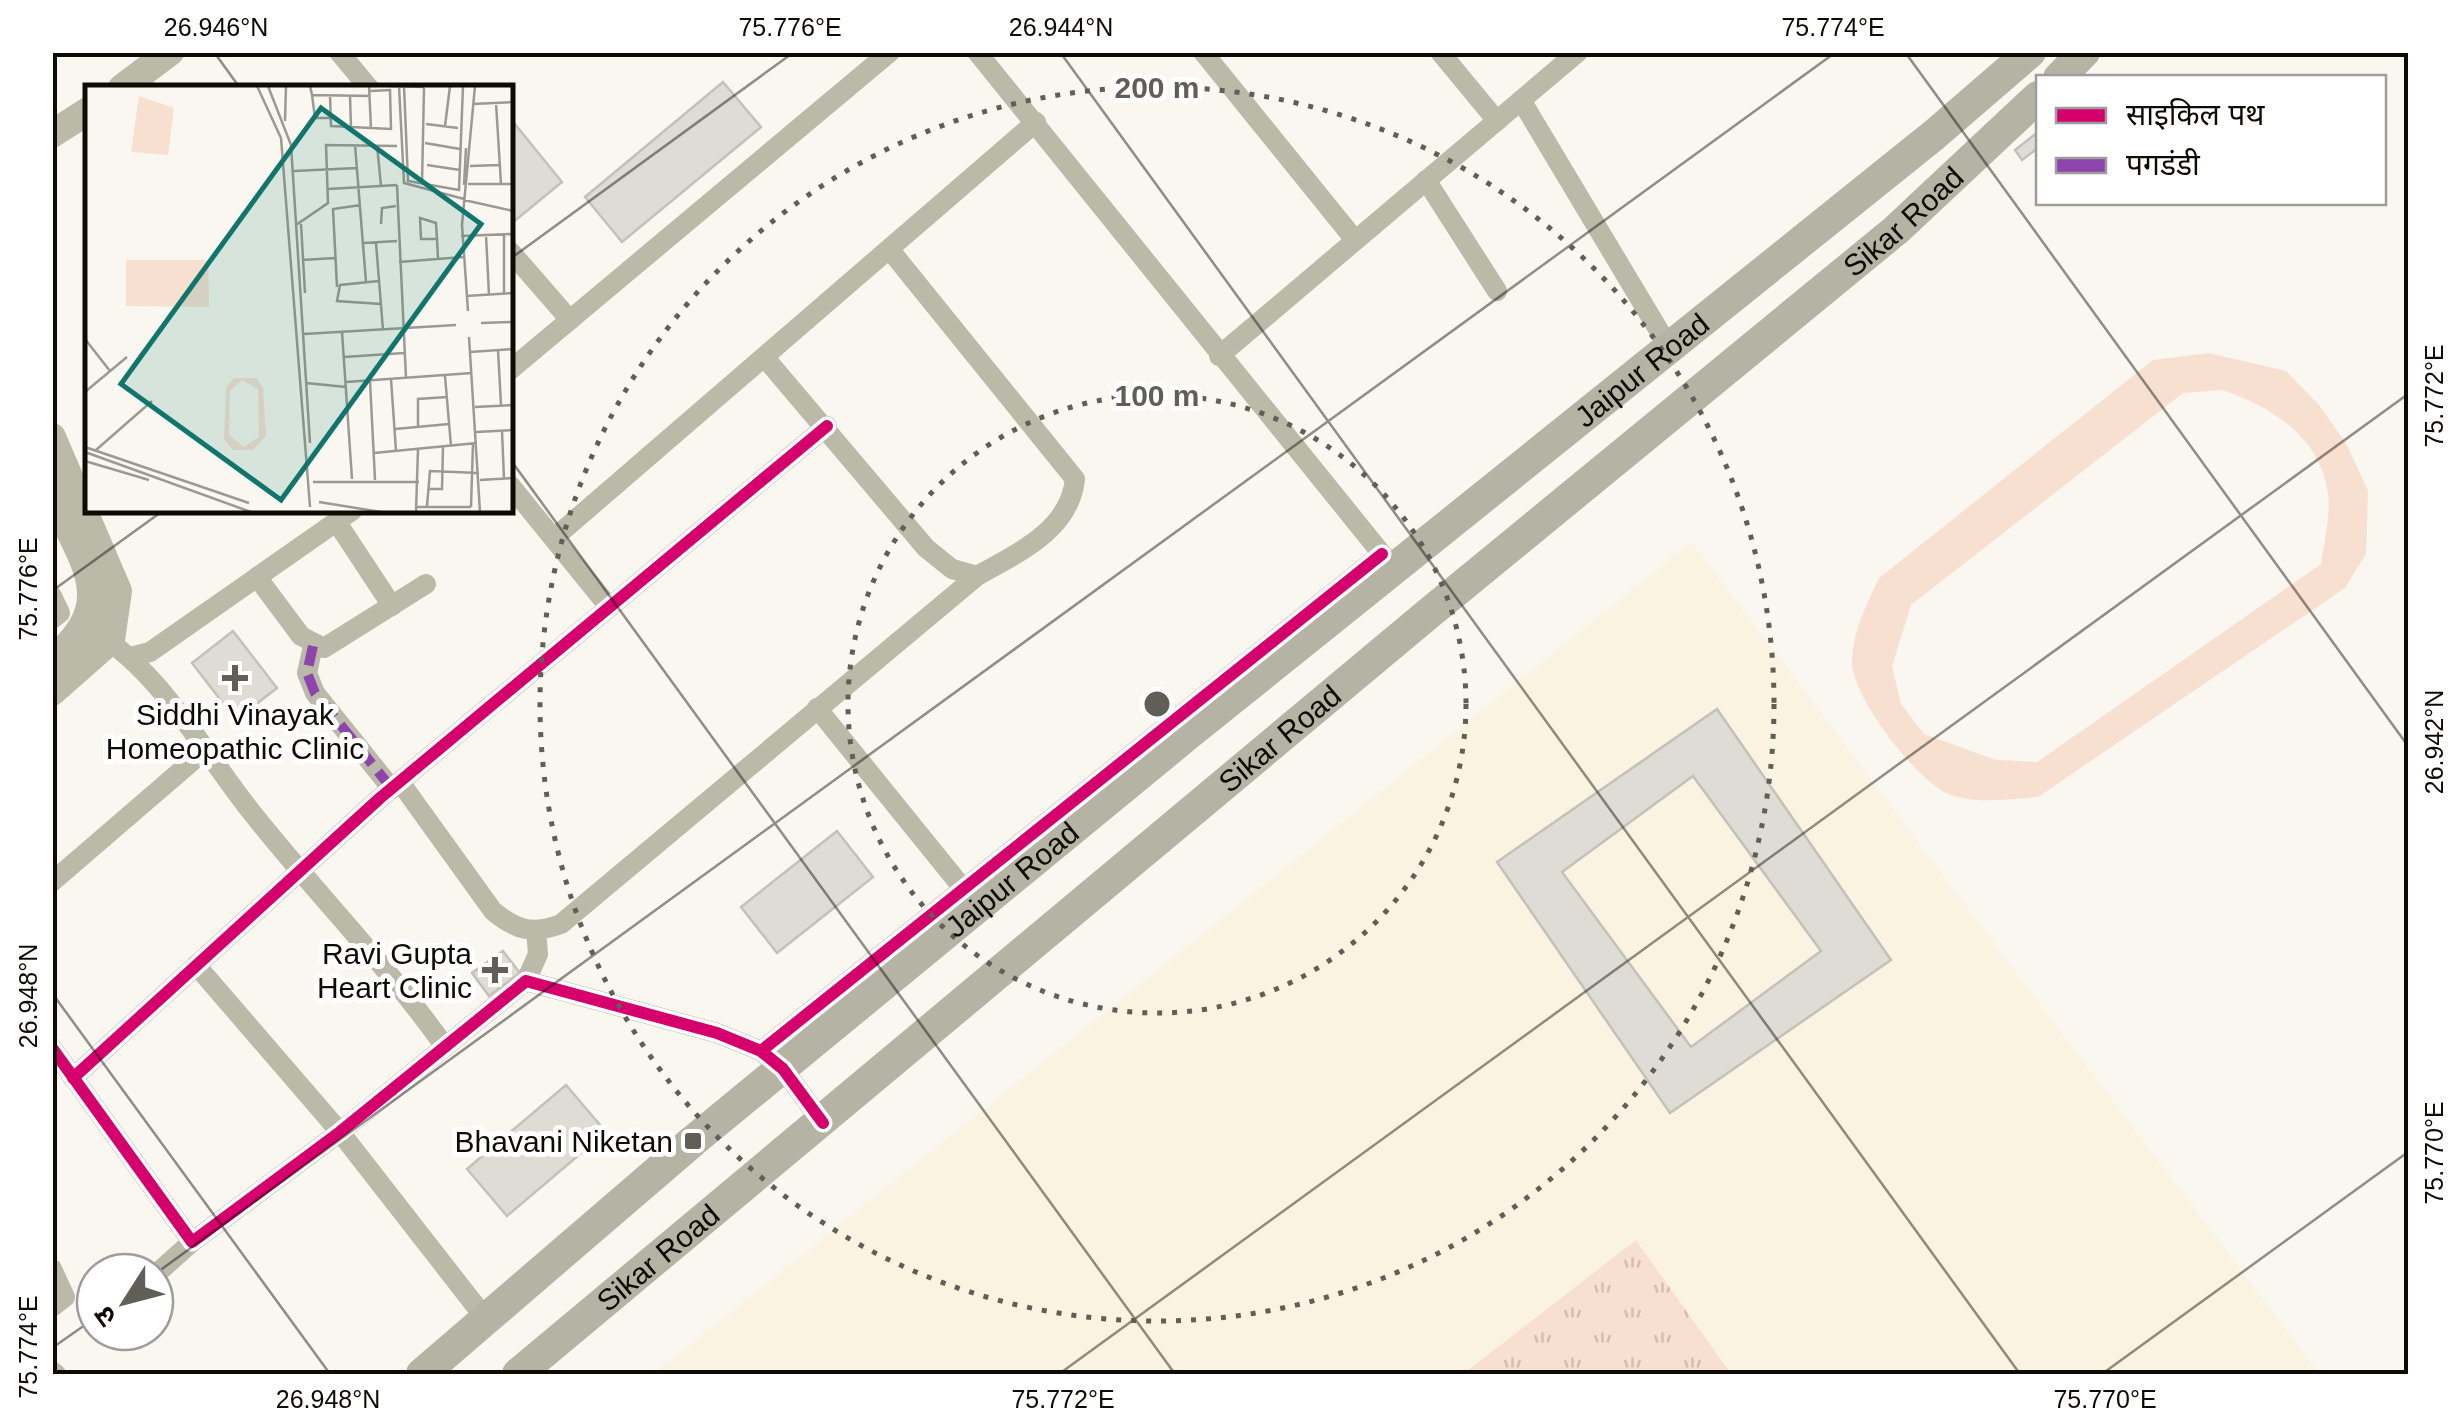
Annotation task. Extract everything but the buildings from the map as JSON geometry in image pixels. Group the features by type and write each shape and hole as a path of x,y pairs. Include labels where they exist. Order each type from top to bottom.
{"main road":[{"name":"Jaipur Road","path":"422,1374 772,1060 1388,562 1670,349 2030,52"},
{"path":"2062,75 2084,52"},
{"name":"Sikar Road","path":"518,1374 1428,614 1896,230 2036,100"}],"street":[{"path":"340,52 367,85"},
{"path":"512,368 890,52"},
{"path":"977,52 1388,562"},
{"path":"1203,52 1355,240"},
{"path":"1440,52 1496,120"},
{"path":"1219,356 1578,52"},
{"path":"125,85 156,57"},
{"path":"1521,100 1670,349"},
{"path":"52,134 85,113"},
{"path":"554,538 766,359 1036,122"},
{"path":"1426,180 1497,290"},
{"path":"314,646 307,673 315,693 396,786 494,911 512,926 536,930 561,924 978,576 1025,549 1060,518 1073,500 1075,479 1057,450 890,250"},
{"path":"512,253 570,320"},
{"path":"766,359 828,426 926,548 952,570 978,576"},
{"path":"73,1078 396,786 828,426"},
{"path":"52,437 118,591 109,641 52,692"},
{"path":"512,487 609,608"},
{"path":"52,660 109,641 150,652 346,517 392,606"},
{"path":"257,578 314,646"},
{"path":"314,646 336,643 426,584"},
{"path":"52,596 60,612 52,619"},
{"path":"109,641 402,986 443,1044"},
{"path":"817,708 971,898"},
{"path":"52,882 204,751"},
{"path":"175,1257 340,1132 443,1044 526,981 538,954 536,930"},
{"path":"196,965 340,1132 485,1318"},
{"path":"526,981 716,1034 772,1060 822,1124"},
{"path":"52,1048 192,1242"},
{"path":"52,1270 64,1297 52,1307"}],"shaded area":[{"path":"1692,542 2319,1374 654,1374"}],"green space":[{"path":"2209,353 2286,371 2320,406 2347,445 2368,491 2366,554 2345,588 2038,797 1979,800 1946,793 1918,770 1886,733 1854,673 1855,637 1874,587 1879,578 2153,360","holes":["2222,390 2291,427 2315,456 2329,502 2321,564 2037,762 1996,760 1924,734 1901,704 1892,666 1911,605 2183,393"]},
{"path":"1636,1240 1731,1374 1463,1374"}],"marked path":[{"path":"313,646 307,673 315,693 392,789"}],"cycle path":[{"path":"73,1078 380,798 827,426"},
{"path":"761,1051 1382,554"},
{"path":"52,1048 192,1242 340,1132 526,981 717,1033 761,1051 783,1069 823,1123"}],"place":[{"name":"Siddhi Vinayak Homeopathic Clinic","path":"235,678"},
{"name":"Ravi Gupta Heart Clinic","path":"495,970"},
{"name":"Bhavani Niketan","path":"693,1141"}]}
